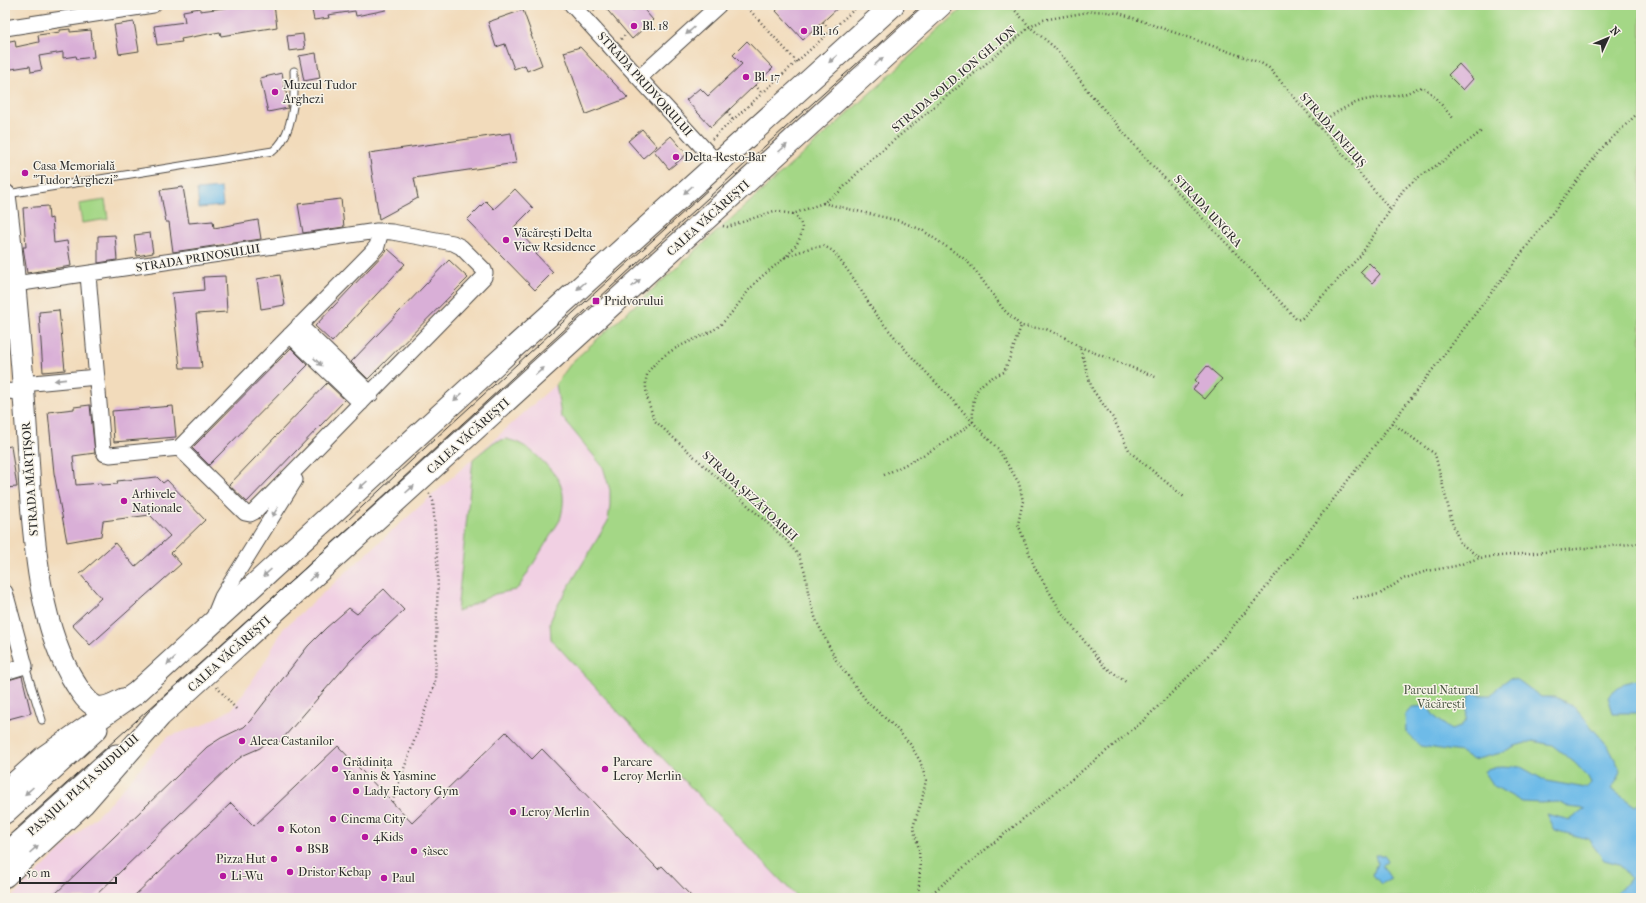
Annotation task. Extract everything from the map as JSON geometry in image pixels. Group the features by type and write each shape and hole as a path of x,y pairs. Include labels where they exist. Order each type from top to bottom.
{"main road":[{"path":"5,792 44,757 136,693 487,371 893,5"},
{"name":"CALEA VĂCĂREȘTI","path":"5,876 83,804 160,716 940,5"},
{"path":"487,371 511,397"}],"street":[{"path":"5,28 153,5"},
{"name":"STRADA PRIDVORULUI","path":"572,5 717,163"},
{"path":"639,78 719,5"},
{"name":"STRADA MĂRȚIȘOR","path":"5,194 15,284 17,389 41,585 47,612 59,650 71,678 84,697 96,706 101,707 116,703 136,693"},
{"path":"88,274 103,450 105,454 110,455 179,448 377,246 381,231"},
{"name":"STRADA PRINOSULUI","path":"15,284 381,231 454,243 461,247 484,270 484,277 366,398"},
{"path":"179,448 245,513 250,514 254,512 366,398 294,330"},
{"path":"17,389 97,377"},
{"path":"211,624 222,597 310,455"},
{"path":"5,672 26,666 6,602"},
{"path":"5,813 136,693"},
{"path":"79,733 87,720 87,707 84,697"},
{"name":"PASAJUL PIAȚA SUDULUI","path":"5,855 160,716"}],"lane":[{"path":"5,194 273,151 280,146 285,137 292,111 295,96 294,71"},
{"path":"26,666 42,720"}],"path":[{"path":"745,5 797,62"},
{"path":"702,147 859,5"},
{"name":"STRADA UNGRA","path":"1010,5 1030,27 1054,47 1087,90 1149,162 1297,320 1302,318 1360,256 1391,210"},
{"name":"STRADA SOLD. ION GH. ION","path":"793,214 822,203 839,192 870,161 1030,27 1043,20 1094,11 1119,14 1261,63"},
{"path":"823,22 831,31"},
{"name":"STRADA INELUȘ","path":"1261,63 1268,68 1391,210"},
{"path":"755,85 762,93"},
{"path":"1316,125 1349,106 1364,100 1394,96 1420,88 1424,88 1429,92 1454,119"},
{"path":"926,898 1142,722 1200,665 1262,594 1602,148 1641,110"},
{"path":"727,112 733,120"},
{"path":"1391,210 1404,189 1483,130"},
{"path":"822,203 900,221 922,230 966,260 1004,310 1020,326 1046,329 1062,336 1080,347 1158,378"},
{"path":"703,222 728,227 774,211 793,214 801,224 801,234 796,244 785,257"},
{"path":"785,257 810,248 824,246 833,251 854,279 876,314 910,355 998,449 1019,482 1022,500 1018,524 1035,568 1062,613 1104,666 1126,682"},
{"name":"STRADA ȘEZĂTOAREI","path":"785,257 755,283 716,328 673,349 648,372 647,394 650,409 655,421 786,540 799,556 805,572 808,592 816,620 836,660 868,703 894,726 910,744 920,761 926,780 922,800 913,827 919,849 920,870 918,898"},
{"path":"973,422 972,404 977,389 988,378 1004,372 1020,326"},
{"path":"1080,347 1092,389 1113,418 1130,452 1184,497"},
{"path":"884,475 915,460 957,435 973,422"},
{"path":"1392,423 1435,454 1452,522 1460,543 1479,558"},
{"path":"392,802 435,683 438,574 433,501 428,490"},
{"path":"1353,598 1380,594 1403,579 1427,571 1456,566 1479,558 1641,543"},
{"path":"206,675 236,710"}],"shaded area":[{"path":"556,384 561,416 603,467 610,490 610,505 608,521 556,608 550,622 551,639 619,713 798,898 11,898 112,801 167,737 203,725 232,709 263,665 283,629"}],"green space":[{"name":"Parcul Natural Văcărești","path":"966,5 1641,5 1641,898 798,898 619,713 551,639 550,622 556,608 608,521 610,505 610,490 603,467 561,416 556,384 572,362"},
{"path":"105,200 108,219 82,223 79,204"},
{"path":"506,439 525,446 553,472 558,479 562,490 563,499 563,508 560,520 519,587 515,590 495,594 457,612 473,459 494,442"}],"water":[{"path":"221,188 223,206 199,208 197,190"},
{"path":"1510,678 1518,680 1541,697 1556,697 1574,707 1608,746 1621,771 1618,779 1611,789 1635,806 1641,803 1641,898 1608,898 1621,889 1630,878 1619,864 1604,860 1588,839 1554,830 1546,814 1570,820 1585,809 1569,807 1558,802 1522,802 1494,786 1484,771 1501,766 1521,767 1546,781 1586,788 1591,783 1588,777 1575,763 1552,745 1533,741 1515,746 1501,753 1473,760 1461,752 1420,746 1406,732 1405,715 1412,707 1428,706 1434,716 1451,730 1459,727 1466,721 1468,698 1473,692 1480,695 1491,695 1499,686"},
{"path":"1641,679 1641,713 1613,713 1608,697 1624,683"},
{"path":"1375,855 1385,855 1388,862 1382,865 1391,879 1381,884 1373,875 1377,862"}],"building":[{"path":"247,5 274,5 277,27 221,36 220,32 181,39 182,42 157,45 154,26 185,22 183,11 200,8 200,11"},
{"path":"311,5 385,5 386,10 356,16 355,11 328,15 329,18 314,20"},
{"name":"Bl. 18","path":"603,5 627,5 632,11 640,5 653,20 632,39"},
{"name":"Bl. 16","path":"782,5 841,5 803,40 776,11"},
{"path":"523,10 542,65 527,71 525,65 514,69 505,44 496,47 488,22"},
{"path":"134,22 139,51 119,54 114,25"},
{"path":"70,29 70,32 91,30 94,57 77,59 76,56 63,58 63,52 39,56 42,70 31,72 30,66 5,70 5,42 15,40 16,47 39,42 38,35"},
{"path":"303,34 305,49 289,51 287,36"},
{"name":"Bl. 17","path":"747,41 773,68 711,127 686,100 700,88 708,96 742,64 733,55"},
{"path":"580,47 628,98 586,114 564,52"},
{"path":"316,53 320,78 304,81 299,56"},
{"path":"1459,64 1473,79 1463,90 1448,75"},
{"name":"Muzeul Tudor Arghezi","path":"282,73 288,108 268,112 260,78"},
{"path":"642,129 657,146 643,158 628,141"},
{"path":"511,133 516,163 414,178 418,198 379,219 369,153"},
{"path":"671,136 687,154 669,169 654,151"},
{"path":"183,187 189,223 213,221 214,228 258,220 261,239 173,252 169,222 166,222 160,190"},
{"name":"Văcărești Delta View Residence","path":"515,189 533,208 514,227 538,252 536,254 553,272 535,290 467,220 486,201 494,209"},
{"path":"341,199 344,227 303,233 298,204"},
{"path":"48,206 49,219 52,218 54,243 67,241 71,266 27,273 23,247 26,247 23,208"},
{"path":"150,233 153,253 137,256 134,235"},
{"path":"115,235 117,260 98,263 98,236"},
{"path":"388,249 405,264 332,342 315,326"},
{"path":"449,260 468,278 368,379 351,362"},
{"path":"1369,263 1380,274 1372,283 1360,272"},
{"path":"280,275 285,305 261,309 257,279"},
{"path":"225,276 227,312 196,314 202,368 180,368 172,293 204,290 203,277"},
{"path":"59,310 65,370 43,372 39,312"},
{"path":"291,348 308,365 209,465 192,448"},
{"path":"1207,366 1222,379 1205,399 1193,389 1198,383 1195,380"},
{"path":"327,383 345,400 247,502 229,485"},
{"path":"90,405 95,453 73,456 76,485 101,483 101,485 118,484 117,481 157,477 163,483 167,480 205,520 171,553 181,564 90,645 72,625 101,598 80,574 115,543 135,567 170,536 150,515 103,521 101,536 67,542 54,473 48,412 74,409 74,407"},
{"path":"173,406 176,437 114,442 112,411"},
{"path":"11,446 17,487 5,488 5,447"},
{"name":"Aleea Castanilor","path":"384,589 404,610 351,660 278,744 271,739 260,748 244,755 233,763 93,898 51,898 207,747 221,738 244,727 308,646 326,628 349,608 357,614"},
{"path":"22,676 31,713 5,720 5,681"},
{"path":"506,732 532,759 542,749 658,869 662,866 693,898 132,898 231,803 254,826 338,746 412,823"}],"tram line":[{"path":"5,839 278,593 745,164 922,5"},
{"path":"347,521 711,187"}],"place":[{"name":"Bl. 18","path":"634,26"},
{"name":"Bl. 16","path":"804,31"},
{"name":"Bl. 17","path":"746,77"},
{"name":"Muzeul Tudor Arghezi","path":"275,92"},
{"name":"Delta-Resto-Bar","path":"676,157"},
{"name":"Casa Memorială \"Tudor Arghezi\"","path":"25,173"},
{"name":"Văcărești Delta View Residence","path":"506,240"},
{"name":"Pridvorului","path":"596,301"},
{"name":"Arhivele Naționale","path":"124,501"},
{"name":"Aleea Castanilor","path":"242,741"},
{"name":"Grădinița Yannis & Yasmine","path":"335,769"},
{"name":"Parcare Leroy Merlin","path":"605,769"},
{"name":"Lady Factory Gym","path":"356,791"},
{"name":"Leroy Merlin","path":"513,812"},
{"name":"Cinema City","path":"333,819"},
{"name":"Koton","path":"281,829"},
{"name":"4Kids","path":"365,837"},
{"name":"BSB","path":"299,849"},
{"name":"5àsec","path":"414,851"},
{"name":"Pizza Hut","path":"274,859"},
{"name":"Dristor Kebap","path":"290,872"},
{"name":"Li-Wu","path":"223,876"},
{"name":"Paul","path":"384,878"}]}
